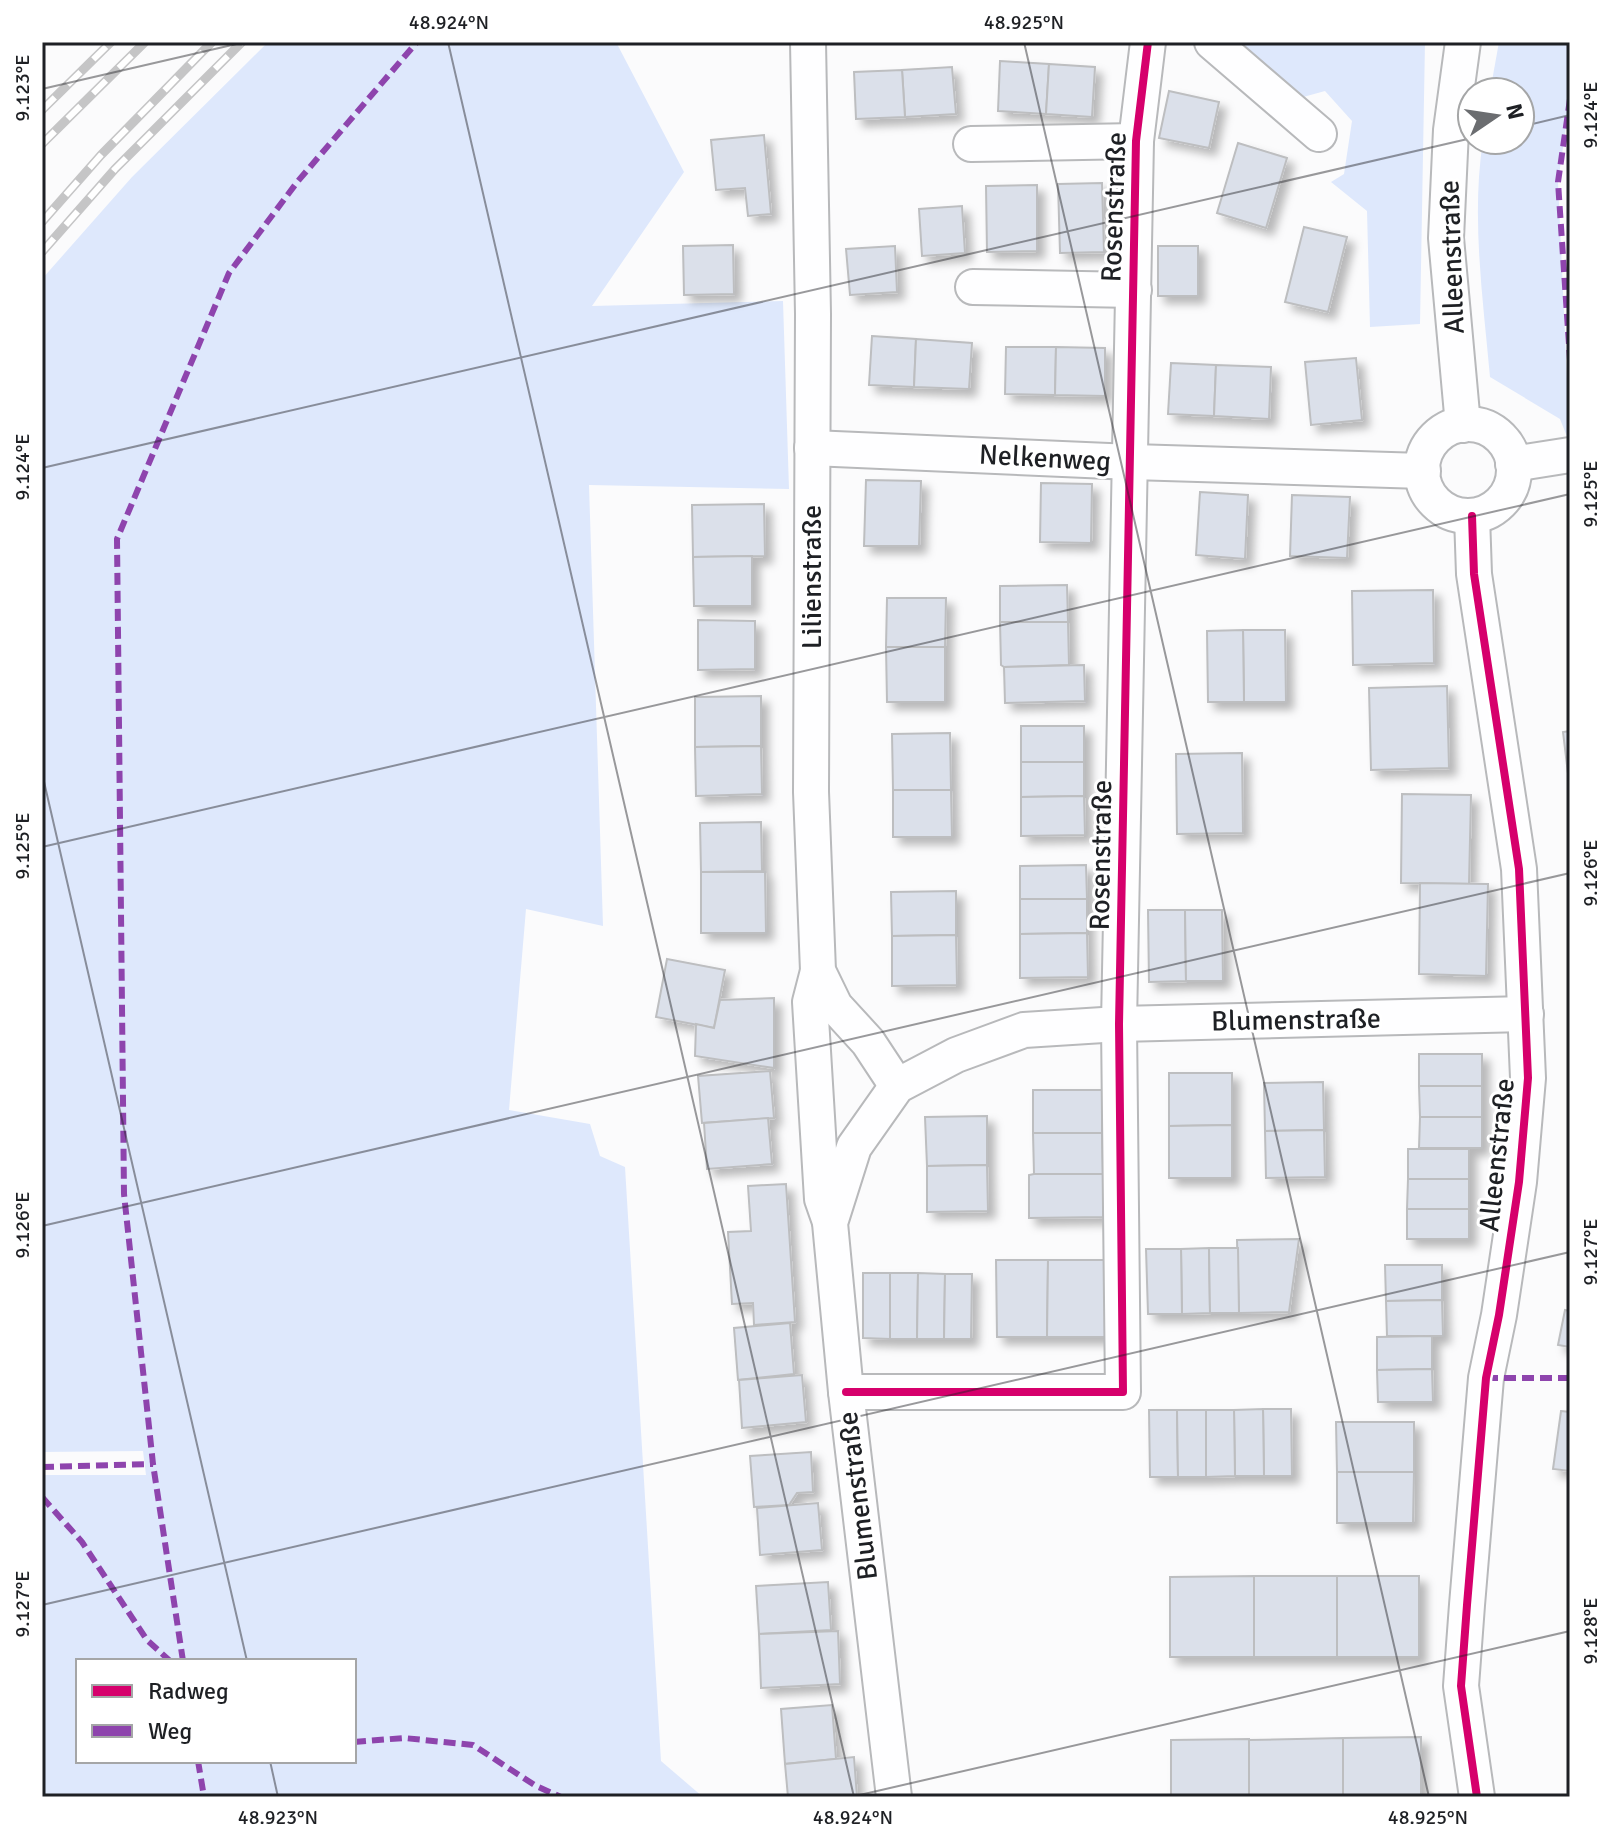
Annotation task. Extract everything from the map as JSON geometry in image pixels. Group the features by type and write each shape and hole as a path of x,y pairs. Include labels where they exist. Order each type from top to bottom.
{"street":[{"name":"Lilienstraße","path":"808,42 813,314 811,792 818,971 835,1006 868,1042 897,1086"},
{"name":"Rosenstraße","path":"846,1392 1123,1392 1119,1024 1136,141 1148,42"},
{"path":"1212,42 1319,134"},
{"name":"Alleenstraße","path":"1463,42 1451,130 1446,238 1463,425"},
{"path":"971,144 1136,141"},
{"path":"973,287 1134,290"},
{"path":"1463,425 1478,425 1503,440 1511,452 1513,464 1513,482 1506,497 1495,508 1472,516 1450,513 1437,504 1427,491 1423,471 1428,448 1437,436 1463,425"},
{"name":"Nelkenweg","path":"812,448 1423,471"},
{"path":"1513,464 1570,455"},
{"name":"Alleenstraße","path":"1472,516 1474,574 1519,869 1528,1078 1519,1182 1486,1378 1461,1686 1477,1797"},
{"path":"818,971 810,1002 822,1199 830,1223"},
{"name":"Blumenstraße","path":"894,1797 846,1392 830,1223 854,1147 897,1086 956,1055 1024,1030 1119,1024 1526,1014"}],"shaded area":[{"path":"268,42 616,42 684,172 592,306 783,301 789,489 589,485 603,926 526,909 509,1110 590,1124 600,1156 625,1167 661,1761 703,1797 42,1797 42,1475 146,1475 143,1451 42,1452 42,279 132,177"},
{"path":"1232,42 1425,42 1420,324 1370,327 1367,211 1331,182 1344,174 1352,121 1325,91 1296,99"},
{"path":"1499,42 1570,42 1570,99 1558,182 1570,444 1560,419 1490,377 1478,228 1481,156 1536,156 1536,76 1493,76"}],"building":[{"path":"1000,61 1049,64 1046,114 998,111"},
{"path":"1049,64 1095,67 1092,117 1046,114"},
{"path":"952,67 956,114 905,117 902,70"},
{"path":"902,70 905,117 856,119 854,72"},
{"path":"1169,91 1219,102 1209,148 1159,138"},
{"path":"764,135 771,214 748,216 745,188 716,190 711,140"},
{"path":"1238,143 1287,158 1266,228 1217,213"},
{"path":"1102,183 1104,252 1060,253 1058,184"},
{"path":"1037,185 1037,251 987,252 986,186"},
{"path":"962,206 965,253 922,256 919,209"},
{"path":"1304,227 1347,237 1328,312 1285,302"},
{"path":"733,245 734,294 684,295 683,246"},
{"path":"895,246 897,292 850,295 846,249"},
{"path":"1158,246 1198,246 1198,296 1158,296"},
{"path":"872,336 916,339 914,387 869,385"},
{"path":"916,339 972,343 969,389 914,387"},
{"path":"1006,347 1056,347 1055,395 1005,394"},
{"path":"1056,347 1105,348 1105,396 1055,395"},
{"path":"1356,358 1362,420 1311,425 1305,362"},
{"path":"1171,363 1216,365 1214,416 1168,414"},
{"path":"1216,365 1271,367 1269,419 1214,416"},
{"path":"866,480 921,481 919,546 864,546"},
{"path":"1041,483 1092,484 1091,543 1040,542"},
{"path":"1200,492 1248,495 1245,559 1196,555"},
{"path":"1292,495 1350,497 1347,558 1290,556"},
{"path":"764,504 765,556 693,557 692,505"},
{"path":"752,556 752,606 694,606 693,557"},
{"path":"1067,585 1068,622 1000,622 1000,586"},
{"path":"1433,590 1434,663 1353,665 1352,591"},
{"path":"887,598 946,598 945,647 886,647"},
{"path":"698,620 755,621 755,669 698,670"},
{"path":"1000,622 1068,622 1069,665 1004,667 1001,665"},
{"path":"1243,630 1285,630 1286,702 1244,702"},
{"path":"1243,630 1244,702 1208,702 1207,631"},
{"path":"886,647 945,647 945,702 887,702"},
{"path":"1084,665 1085,701 1005,703 1004,667"},
{"path":"1447,686 1449,768 1371,770 1369,688"},
{"path":"761,696 761,746 695,747 695,697"},
{"path":"1021,726 1084,726 1084,762 1021,762"},
{"path":"1570,731 1570,781 1569,782 1563,732"},
{"path":"950,733 951,790 893,790 892,734"},
{"path":"761,746 762,794 696,796 695,747"},
{"path":"1242,753 1243,833 1177,834 1176,754"},
{"path":"1021,762 1084,762 1084,796 1021,797"},
{"path":"893,790 951,790 952,837 893,837"},
{"path":"1402,794 1471,795 1469,884 1401,883"},
{"path":"1084,796 1085,835 1021,836 1021,797"},
{"path":"761,822 762,871 701,872 700,823"},
{"path":"1086,865 1087,899 1020,899 1020,866"},
{"path":"701,872 765,872 766,933 701,933"},
{"path":"1420,883 1488,884 1486,976 1419,974"},
{"path":"956,891 956,935 892,936 891,892"},
{"path":"1020,899 1087,899 1087,933 1020,934"},
{"path":"1148,910 1185,910 1186,981 1149,982"},
{"path":"1185,910 1222,910 1223,981 1186,981"},
{"path":"1087,933 1088,977 1020,978 1020,934"},
{"path":"956,935 957,985 892,986 892,936"},
{"path":"667,959 725,970 714,1028 656,1017"},
{"path":"774,998 774,1068 695,1056 696,1024 714,1028 720,1000"},
{"path":"1419,1054 1482,1054 1482,1086 1419,1086"},
{"path":"770,1071 774,1118 702,1123 698,1076"},
{"path":"1169,1073 1232,1073 1232,1125 1169,1126"},
{"path":"1323,1082 1324,1130 1265,1131 1264,1083"},
{"path":"1419,1086 1482,1086 1482,1117 1420,1117"},
{"path":"1033,1090 1102,1090 1102,1133 1033,1133"},
{"path":"987,1116 987,1165 927,1166 925,1117"},
{"path":"1420,1117 1482,1117 1482,1148 1419,1148"},
{"path":"768,1118 772,1164 707,1169 704,1123"},
{"path":"1232,1125 1232,1178 1169,1178 1169,1126"},
{"path":"1324,1130 1325,1177 1266,1178 1265,1131"},
{"path":"1033,1133 1102,1133 1103,1174 1034,1174"},
{"path":"1408,1149 1469,1149 1469,1179 1408,1179"},
{"path":"987,1165 988,1211 927,1212 927,1166"},
{"path":"1103,1174 1103,1217 1029,1218 1029,1175"},
{"path":"1408,1179 1469,1179 1469,1209 1407,1209"},
{"path":"786,1184 795,1322 754,1325 753,1303 732,1304 728,1232 751,1231 748,1186"},
{"path":"1407,1209 1469,1209 1469,1239 1407,1239"},
{"path":"1299,1239 1289,1312 1239,1313 1237,1240"},
{"path":"1209,1248 1210,1313 1182,1314 1181,1249"},
{"path":"1209,1248 1238,1248 1239,1313 1210,1313"},
{"path":"1146,1249 1181,1249 1182,1314 1148,1314"},
{"path":"996,1260 1048,1260 1047,1337 997,1337"},
{"path":"1048,1260 1106,1260 1106,1337 1047,1337"},
{"path":"1385,1265 1442,1265 1442,1300 1386,1301"},
{"path":"863,1273 890,1273 890,1339 863,1338"},
{"path":"890,1273 918,1273 917,1339 890,1339"},
{"path":"918,1273 945,1274 944,1339 917,1339"},
{"path":"945,1274 972,1274 971,1339 944,1339"},
{"path":"1442,1300 1443,1336 1387,1336 1386,1301"},
{"path":"1565,1310 1570,1311 1570,1347 1558,1345"},
{"path":"790,1323 794,1374 738,1380 734,1328"},
{"path":"1432,1336 1432,1369 1377,1370 1377,1337"},
{"path":"1432,1369 1433,1402 1378,1402 1377,1370"},
{"path":"802,1375 806,1422 742,1428 739,1380"},
{"path":"1263,1409 1291,1409 1292,1476 1264,1476"},
{"path":"1263,1409 1264,1476 1235,1476 1234,1410"},
{"path":"1149,1410 1177,1410 1178,1477 1150,1477"},
{"path":"1177,1410 1206,1410 1206,1477 1178,1477"},
{"path":"1206,1410 1234,1410 1235,1476 1206,1477"},
{"path":"1561,1411 1570,1412 1570,1471 1553,1469"},
{"path":"1336,1422 1414,1422 1414,1472 1337,1472"},
{"path":"811,1452 813,1492 797,1493 789,1505 754,1507 750,1456"},
{"path":"1337,1472 1414,1472 1413,1523 1337,1523"},
{"path":"818,1503 822,1550 760,1555 757,1508"},
{"path":"1254,1576 1254,1657 1170,1657 1170,1577"},
{"path":"1254,1576 1337,1576 1337,1657 1254,1657"},
{"path":"1337,1576 1419,1576 1419,1657 1337,1657"},
{"path":"828,1582 831,1630 759,1634 756,1586"},
{"path":"838,1631 840,1684 761,1688 759,1634"},
{"path":"832,1705 836,1759 785,1764 781,1709"},
{"path":"1421,1737 1421,1797 1343,1797 1343,1738"},
{"path":"1343,1738 1343,1797 1249,1797 1249,1740"},
{"path":"1249,1739 1249,1797 1171,1797 1171,1740"},
{"path":"854,1757 857,1797 788,1797 785,1764"}],"railway":[{"path":"42,110 111,42"},
{"path":"42,144 145,42"},
{"path":"42,222 101,155 212,42"},
{"path":"42,252 115,169 242,42"}],"marked path":[{"path":"183,1659 153,1464 124,1194 117,539 229,273 298,181 417,42"},
{"path":"1570,99 1558,182 1570,360"},
{"path":"1486,1378 1570,1378"},
{"path":"42,1467 153,1464"},
{"path":"42,1497 82,1542 147,1640 168,1659"},
{"path":"356,1742 404,1738 473,1745 536,1786 561,1797"},
{"path":"198,1763 204,1797"}],"cycle path":[{"path":"846,1392 1123,1392 1119,1024 1136,141 1148,42"},
{"path":"1472,516 1474,574 1519,869 1528,1078 1519,1182 1486,1378 1461,1686 1477,1797"}]}
